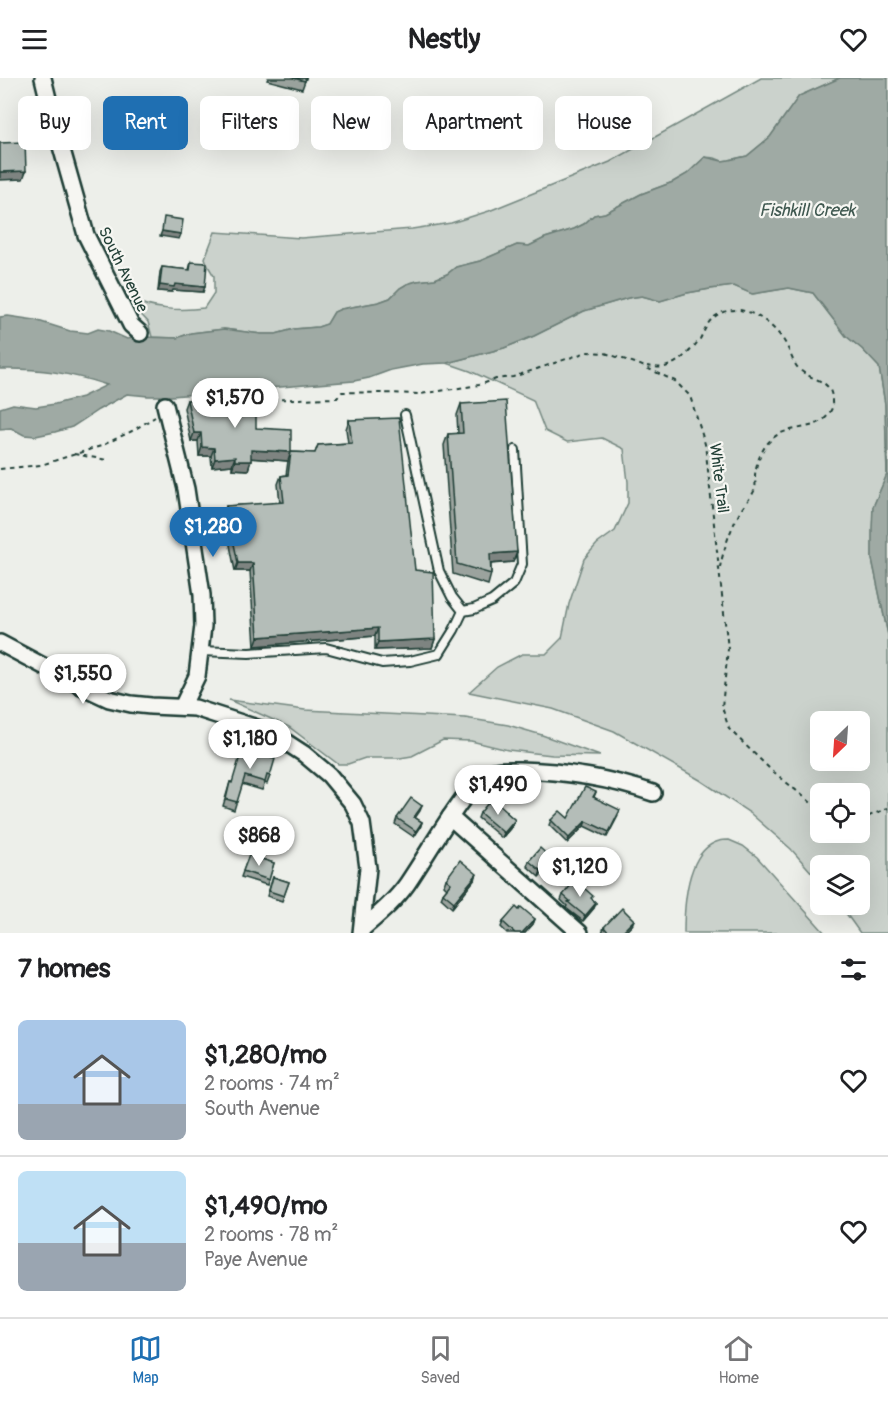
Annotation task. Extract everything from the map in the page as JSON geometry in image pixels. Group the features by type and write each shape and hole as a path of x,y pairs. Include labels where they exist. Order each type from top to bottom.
{"street":[{"name":"South Avenue","path":"43,78 86,235 131,325 140,333"},
{"path":"166,408 186,489 202,595 203,626 197,676 182,707"},
{"path":"0,643 109,699 131,704 195,708 260,729 304,754 329,775 353,804 362,823 368,868 361,931"},
{"path":"361,931 406,886 450,817 473,786 486,774 494,771 543,771 583,775 625,783 653,793"},
{"path":"450,817 580,933"}],"lane":[{"path":"405,416 438,572 463,611"},
{"path":"463,611 492,601 514,583 522,564 515,450"},
{"path":"201,651 249,653 326,648 382,663 410,661 439,654 463,611"}],"path":[{"path":"644,366 666,367 690,352 701,338 707,324 720,312 740,310 757,315 769,324 784,341 798,369 820,381 829,388 833,395 832,409 826,418 816,425 782,432 772,438 765,447 757,464 756,487 737,516 723,552 719,570"},
{"name":"White Trail","path":"255,400 337,398 342,392 420,394 480,385 496,379 513,377 587,352 605,353 644,366 675,381 690,396 705,444 728,649 722,707 729,729 769,768 810,802"},
{"path":"0,469 41,465 101,446 132,431 166,408"},
{"path":"73,454 107,459"},
{"path":"870,816 888,808"}],"shaded area":[{"path":"761,78 840,78 799,96 770,137 747,156 722,161 705,157 687,174 673,182 641,194 605,213 594,215 574,229 545,238 529,246 517,245 480,261 456,267 435,279 407,284 390,298 379,302 341,309 334,312 327,324 318,327 294,329 276,334 224,329 191,333 177,338 152,337 148,322 131,304 130,298 146,305 166,309 204,308 214,293 214,276 205,258 215,232 301,238 412,229 451,223 489,211 610,162 632,150 652,150 652,139"},
{"path":"734,286 753,294 789,288 813,293 846,336 879,367 885,404 887,475 873,507 872,559 888,635 888,933 860,933 847,915 870,915 870,855 810,855 810,871 791,849 750,813 700,780 614,731 553,709 469,692 497,667 522,654 546,654 562,638 569,604 584,559 597,544 615,531 628,503 628,482 624,449 602,438 567,442 545,431 533,400 447,363 504,348 584,311 628,298 642,296 660,301 687,293"},
{"path":"229,700 305,710 465,718 508,725 600,756 552,755 508,750 471,741 443,740 412,756 365,758 348,764 338,764 289,727"},
{"path":"729,840 743,846 757,857 825,933 684,933 687,894 694,867 708,846"}],"water":[{"name":"Fishkill Creek","path":"840,78 888,78 888,635 872,559 873,507 887,474 885,404 879,367 846,336 813,293 789,288 752,294 734,286 687,293 660,301 642,296 628,298 584,311 504,348 447,363 423,364 391,370 354,381 172,396 127,394 72,427 55,432 36,436 24,435 11,428 0,429 0,408 13,404 36,407 55,404 82,397 107,385 54,372 0,369 0,317 35,320 70,331 88,333 98,329 127,339 177,338 191,333 224,329 276,334 294,329 318,327 327,324 334,312 341,309 379,302 390,298 407,284 435,279 456,267 480,261 517,245 529,246 545,238 574,229 594,215 605,213 641,194 673,182 687,174 705,157 722,161 747,156 770,137 799,96"}],"building":[{"path":"18,142 18,150 25,150 26,171 0,172 0,143"},
{"path":"164,217 183,220 181,234 162,231"},
{"path":"191,262 207,263 205,287 160,285 162,267 190,270"},
{"path":"256,398 256,428 291,430 291,452 251,450 251,461 235,461 235,457 215,459 214,448 202,447 201,433 194,433 187,400"},
{"path":"506,401 517,552 490,554 491,574 457,564 448,434 463,433 461,404"},
{"path":"399,418 415,570 433,572 435,639 378,642 378,628 258,637 253,563 238,563 226,506 284,502 281,476 288,475 291,452 315,453 318,445 352,443 349,420"},
{"path":"243,746 272,755 271,758 275,759 270,776 267,775 265,782 245,776 237,802 226,799"},
{"path":"585,787 596,792 593,797 620,810 609,832 586,821 569,838 551,820 560,811 568,818"},
{"path":"411,798 422,806 414,817 422,822 416,831 397,818"},
{"path":"492,798 515,820 504,833 480,813"},
{"path":"540,848 552,859 541,871 529,861"},
{"path":"249,855 274,863 269,880 243,871"},
{"path":"460,860 477,874 454,902 443,893 451,883 446,879"},
{"path":"273,877 289,882 284,896 269,891"},
{"path":"575,880 593,896 591,898 596,903 585,916 563,895"},
{"path":"516,907 519,910 521,907 535,919 522,933 515,933 503,922"},
{"path":"622,908 634,920 621,933 609,933 604,927"}]}
